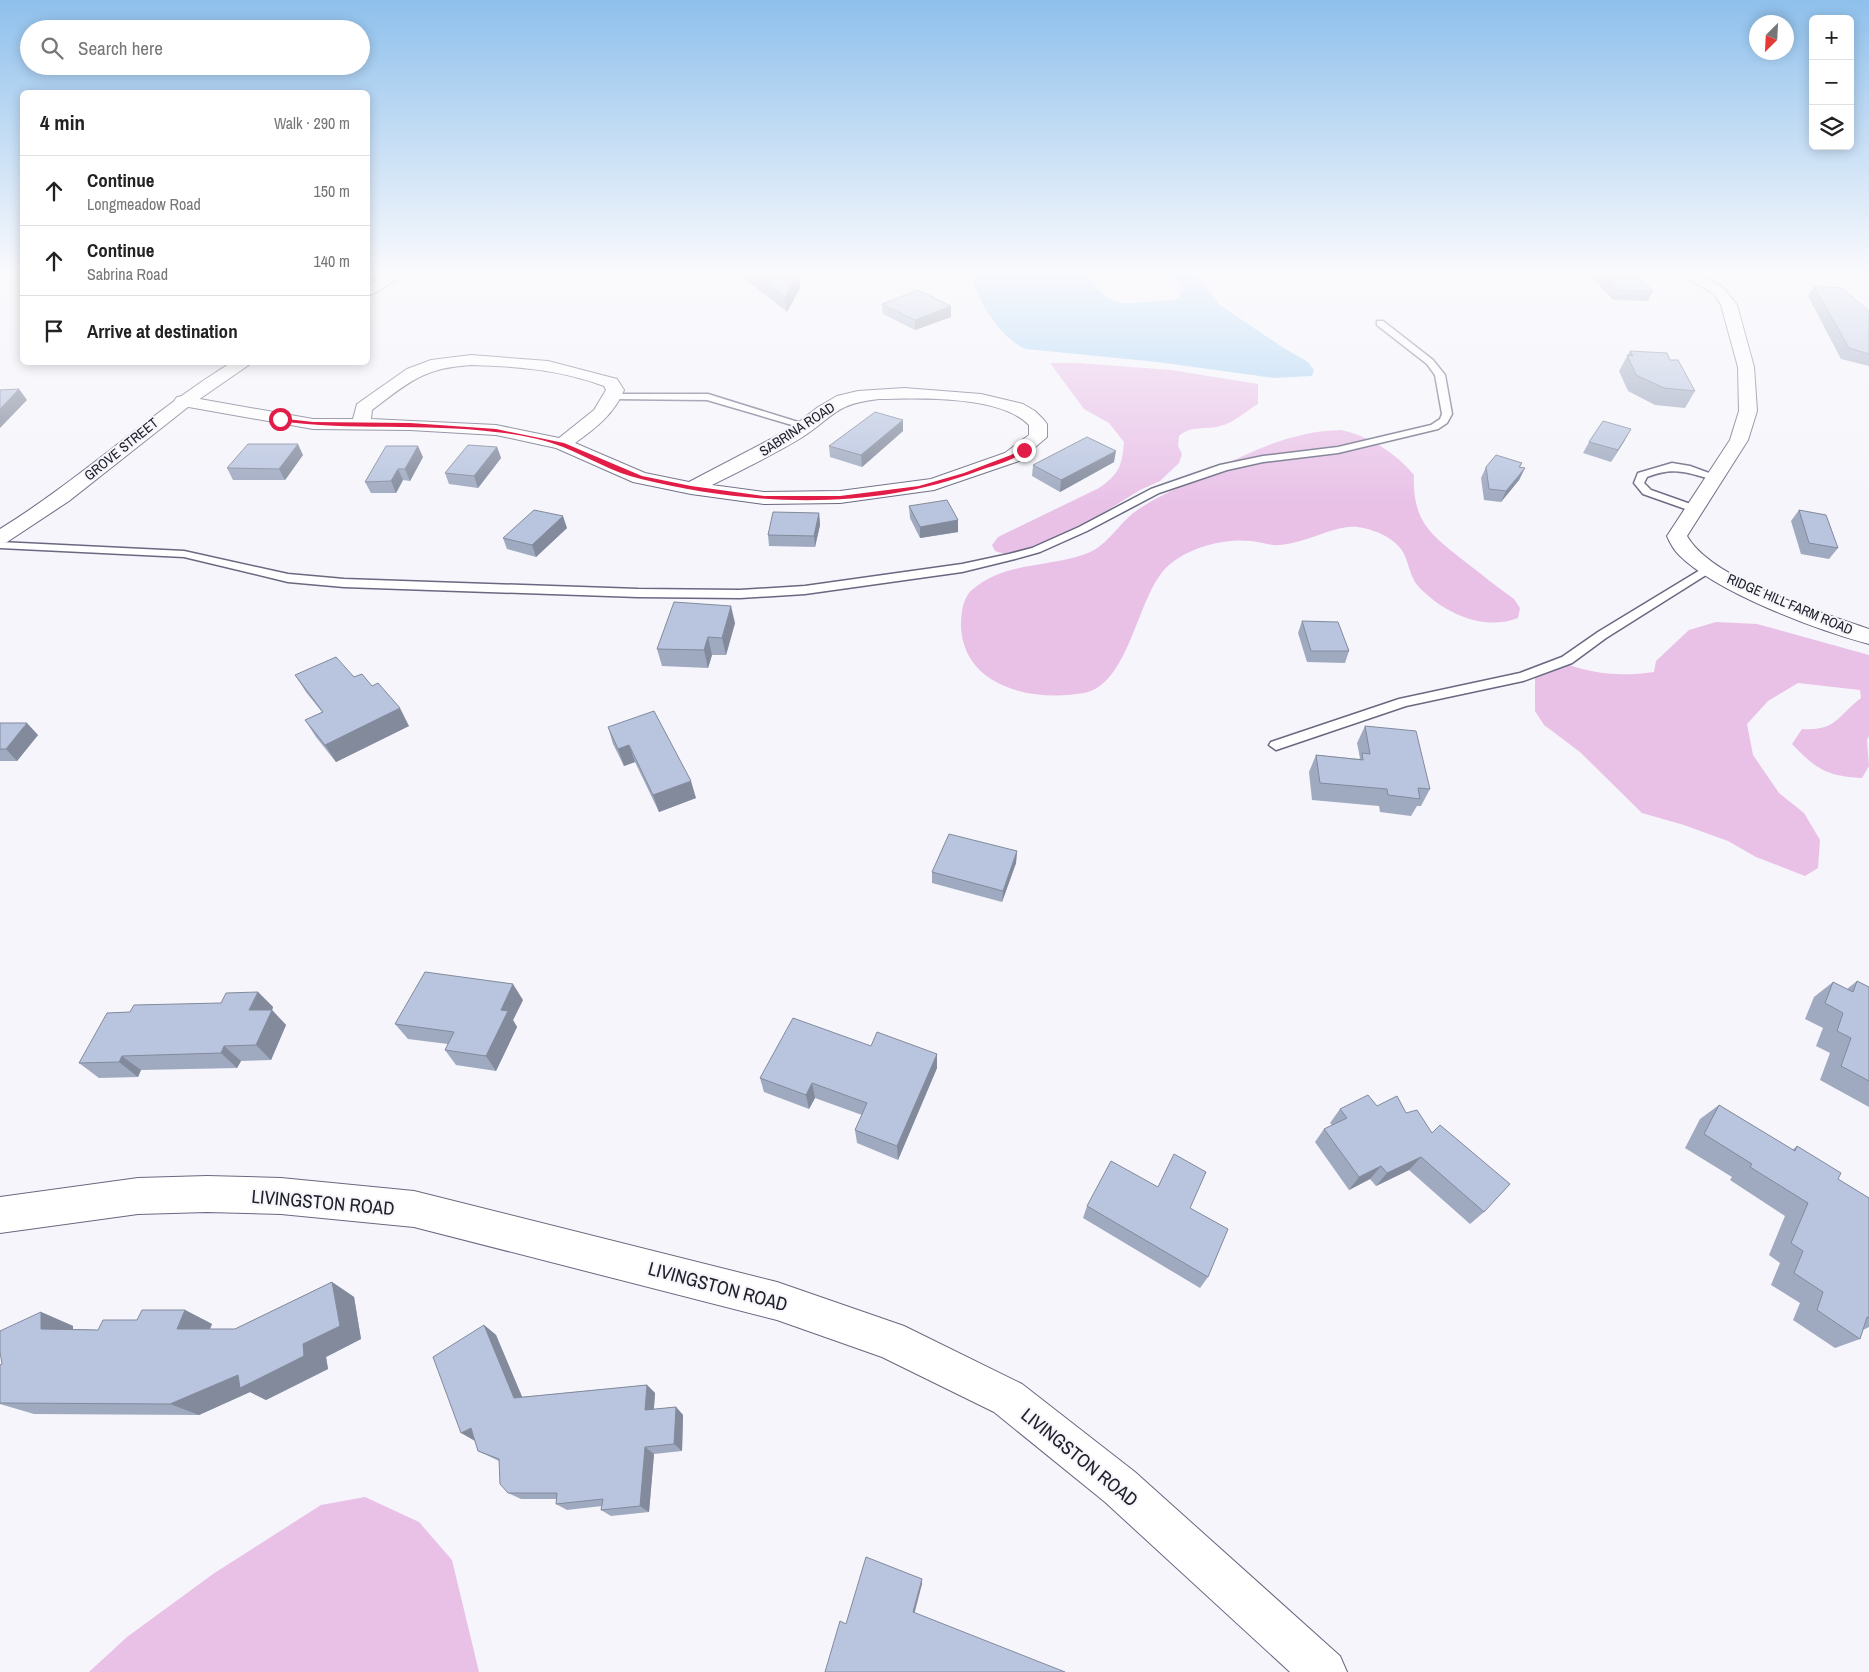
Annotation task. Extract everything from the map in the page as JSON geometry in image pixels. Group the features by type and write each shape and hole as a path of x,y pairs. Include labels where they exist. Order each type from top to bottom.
{"street":[{"name":"RIDGE HILL FARM ROAD","path":"1741,349 1746,367 1748,411 1739,440 1677,536 1686,551 1710,568 1758,594 1869,637"},
{"path":"362,416 419,370 443,362 463,359 510,361 583,374 611,383 615,390 613,396 590,424 562,444"},
{"name":"GROVE STREET","path":"0,538 33,519 183,401 240,365"},
{"name":"SABRINA ROAD","path":"183,401 280,419 324,424 362,416 496,430 562,444 640,478 691,488 739,496 791,499 840,498 904,490 934,484 1012,456 1033,443 1040,433 1034,418 1025,412 1005,405 962,398 884,394 862,395 844,400 806,426 752,457 691,488"},
{"name":"LIVINGSTON ROAD","path":"0,1215 138,1196 208,1194 281,1196 414,1209 777,1301 890,1340 1008,1398 1120,1487 1324,1672"}],"lane":[{"path":"0,545 184,554 288,578 344,584 638,593 740,594 805,590 962,568 1036,550 1155,491 1224,467 1263,459 1338,450 1434,427 1444,421 1447,414 1440,375 1430,362 1413,349"},
{"path":"613,396 708,397 806,426"},
{"path":"1695,509 1647,492 1639,483 1642,475 1664,466 1680,466 1715,477"},
{"path":"1276,745 1404,702 1523,677 1567,660 1602,635 1710,568"}],"shaded area":[{"path":"1050,363 1078,363 1171,370 1258,384 1258,404 1235,420 1214,427 1189,430 1179,436 1178,446 1182,454 1179,463 1160,481 1140,490 1056,542 1005,554 995,551 992,545 998,537 1099,488 1115,474 1122,457 1124,442 1109,423 1084,409"},
{"path":"1341,430 1362,436 1381,446 1407,467 1414,475 1414,492 1417,506 1427,527 1445,545 1514,599 1520,608 1518,618 1505,622 1491,623 1477,621 1451,611 1439,604 1418,586 1404,553 1391,539 1369,529 1348,527 1289,544 1273,545 1241,540 1208,545 1177,559 1158,578 1123,656 1113,673 1100,686 1084,693 1044,695 1024,692 1005,686 988,677 975,665 965,648 961,628 962,613 964,602 969,593 985,581 1013,570 1073,558 1088,553 1102,545 1130,516 1143,507 1228,463 1283,440 1321,431"},
{"path":"1716,622 1757,624 1869,655 1869,736 1867,740 1869,766 1862,778 1839,775 1822,770 1808,760 1792,744 1802,729 1822,728 1835,721 1861,698 1860,690 1798,683 1768,701 1747,724 1753,755 1779,793 1804,813 1820,840 1818,868 1805,876 1756,857 1728,841 1684,825 1642,813 1580,752 1544,725 1535,711 1535,676 1558,661 1594,672 1629,674 1654,672 1656,661 1689,630"},
{"path":"365,1497 419,1522 452,1560 479,1672 89,1672 127,1637 213,1574 321,1505"}],"water":[{"path":"1026,349 1286,349 1308,362 1314,370 1312,376 1273,378 1157,362"}],"building":[{"path":"1852,349 1869,349 1869,354"},
{"path":"1630,351 1667,353 1670,360 1678,360 1695,391 1664,388 1636,375 1627,355 1633,356"},
{"path":"19,389 0,409 0,390"},
{"path":"875,412 903,420 861,455 829,446"},
{"path":"1603,421 1631,429 1618,450 1589,442"},
{"path":"1087,437 1116,451 1061,480 1033,465"},
{"path":"248,444 298,444 279,469 227,468"},
{"path":"468,445 497,447 474,476 445,473"},
{"path":"386,446 418,446 405,469 398,469 391,481 365,482"},
{"path":"1496,455 1522,463 1519,467 1525,468 1506,491 1489,489 1486,467"},
{"path":"947,500 958,520 920,527 909,506"},
{"path":"534,510 563,516 532,545 503,538"},
{"path":"1799,510 1826,515 1838,548 1809,543"},
{"path":"773,512 819,513 814,536 768,535"},
{"path":"674,602 731,606 722,638 708,637 704,650 657,649"},
{"path":"1302,621 1338,622 1349,651 1311,651"},
{"path":"336,657 354,677 362,674 372,686 378,683 400,708 325,745 305,720 323,712 295,675"},
{"path":"654,711 691,781 653,795 629,745 618,749 608,727"},
{"path":"0,723 27,723 6,749 0,749"},
{"path":"1365,726 1416,731 1430,789 1418,788 1420,799 1388,795 1387,789 1320,783 1316,755 1363,760 1362,753 1370,754"},
{"path":"949,834 1017,851 1003,891 932,872"},
{"path":"425,972 513,984 501,1010 508,1011 486,1056 445,1050 454,1032 395,1024"},
{"path":"1857,981 1869,987 1869,1081 1841,1066 1851,1038 1837,1031 1843,1013 1825,1003 1833,982 1853,992"},
{"path":"258,992 249,1010 272,1010 256,1045 224,1046 221,1053 122,1056 119,1062 79,1063 107,1013 130,1012 134,1005 221,1003 226,993"},
{"path":"793,1018 871,1046 877,1032 937,1054 897,1146 855,1130 867,1103 812,1083 806,1095 760,1078"},
{"path":"1368,1095 1377,1106 1397,1096 1406,1113 1417,1110 1432,1133 1440,1125 1510,1184 1484,1212 1421,1157 1387,1173 1381,1166 1359,1177 1324,1129 1347,1118 1340,1109"},
{"path":"1719,1105 1795,1151 1797,1146 1841,1173 1838,1179 1869,1198 1869,1318 1867,1317 1860,1339 1817,1310 1823,1292 1794,1273 1803,1251 1791,1243 1808,1203 1750,1167 1752,1164 1704,1134"},
{"path":"1174,1154 1206,1172 1190,1208 1228,1229 1208,1277 1087,1206 1111,1161 1158,1187"},
{"path":"332,1282 340,1326 303,1344 304,1356 240,1388 238,1375 170,1404 0,1403 0,1365 2,1364 0,1331 41,1312 41,1329 98,1330 103,1320 137,1320 142,1310 185,1310 177,1329 235,1329"},
{"path":"484,1325 514,1398 647,1385 645,1410 676,1407 674,1444 645,1447 640,1506 601,1510 603,1499 556,1504 557,1493 508,1493 500,1484 499,1459 478,1451 471,1428 461,1433 433,1357"},
{"path":"866,1557 922,1579 913,1612 1065,1672 825,1672 840,1621 846,1624"}],"route":[{"path":"280,419 313,424 410,425 496,430 562,444 606,465 640,478 739,496 764,498 840,498 904,490 934,484 966,474 1024,450"}]}
